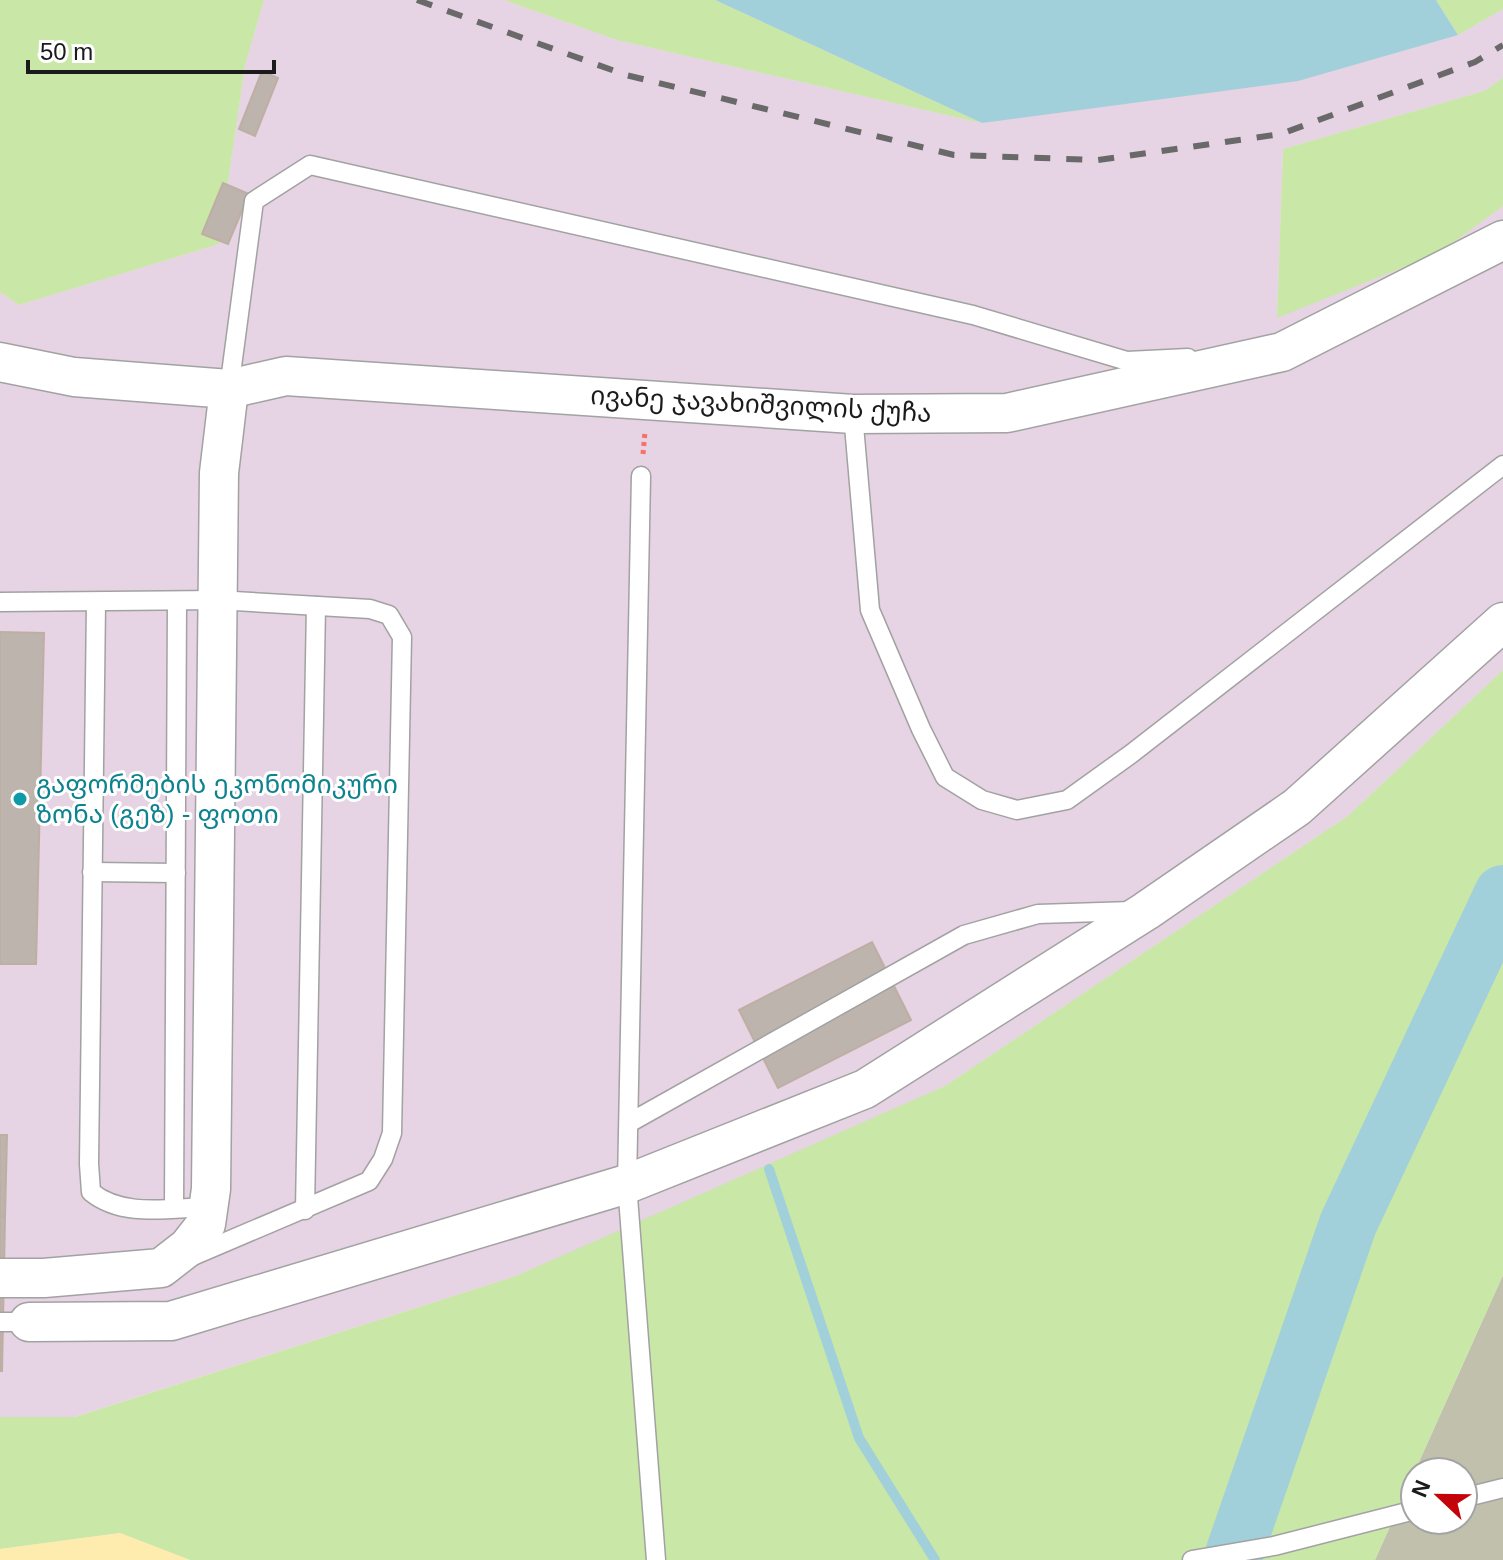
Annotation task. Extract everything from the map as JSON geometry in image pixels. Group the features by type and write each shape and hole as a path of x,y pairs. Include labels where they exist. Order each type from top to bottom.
{"street":[{"name":"ივანე ჯავახიშვილის ქუჩა","path":"0,362 74,377 229,389 286,376 853,414 1007,413 1282,352 1502,242"},
{"path":"0,1278 44,1278 161,1268 188,1247 206,1224 191,1208 217,600 219,473 229,389"},
{"path":"14,1322 171,1321 627,1184 865,1089 1146,911 1297,807 1503,622"}],"lane":[{"path":"229,389 254,201 310,165 973,315 1127,361 1282,352"},
{"path":"853,414 870,610 945,777 982,800 1017,810 1067,800 1131,754 1503,465"},
{"path":"641,476 627,1184 656,1560"},
{"path":"0,602 217,600 370,609 389,615 402,637 392,1133 383,1159 369,1181 161,1268"},
{"path":"96,603 91,1192 106,1204 121,1209 191,1208 176,873 177,601"},
{"path":"305,1210 316,606"},
{"path":"92,872 176,873"},
{"path":"629,1123 964,935 1038,914 1146,911"},
{"path":"1479,1494 1503,1488"},
{"path":"1192,1560 1274,1546 1399,1514"}],"shaded area":[{"path":"264,0 504,0 617,40 982,123 1458,35 1503,9 1503,78 1484,91 1283,149 1277,317 1439,253 1503,206 1503,670 1348,816 945,1086 769,1169 516,1276 74,1417 0,1417 0,292 19,305 219,244 245,65"},
{"path":"1503,1275 1503,1560 1375,1560 1399,1507 1399,1536 1479,1536 1479,1456 1422,1456"}],"green space":[{"path":"0,0 264,0 245,65 219,244 19,305 0,292"},
{"path":"504,0 715,0 982,123 617,40"},
{"path":"1436,0 1503,0 1503,9 1458,35"},
{"path":"1503,78 1503,206 1439,253 1277,318 1283,149 1484,91"},
{"path":"1503,670 1503,1275 1422,1456 1399,1456 1399,1507 1375,1560 190,1560 120,1533 0,1549 0,1417 75,1417 516,1276 945,1086 1348,816"}],"sand":[{"path":"120,1533 190,1560 0,1560 0,1549"}],"water":[{"path":"715,0 1436,0 1458,35 1298,81 982,123"}],"building":[{"path":"262,71 278,78 255,136 239,129"},
{"path":"223,183 249,194 228,244 202,234"},
{"name":"გაფორმების ეკონომიკური ზონა (გეზ) - ფოთი","path":"0,632 44,633 36,964 0,964"},
{"path":"872,942 911,1020 778,1088 739,1010"},
{"path":"0,1135 7,1135 5,1217 0,1216"},
{"path":"0,1216 5,1217 2,1371 0,1371"}],"waterway":[{"path":"1232,1560 1348,1224 1503,894"},
{"path":"769,1169 859,1438 935,1560"}],"railway":[{"path":"417,0 626,75 954,155 1098,160 1281,134 1475,62 1503,45"}],"place":[{"name":"გაფორმების ეკონომიკური ზონა (გეზ) - ფოთი","path":"20,799"}]}
